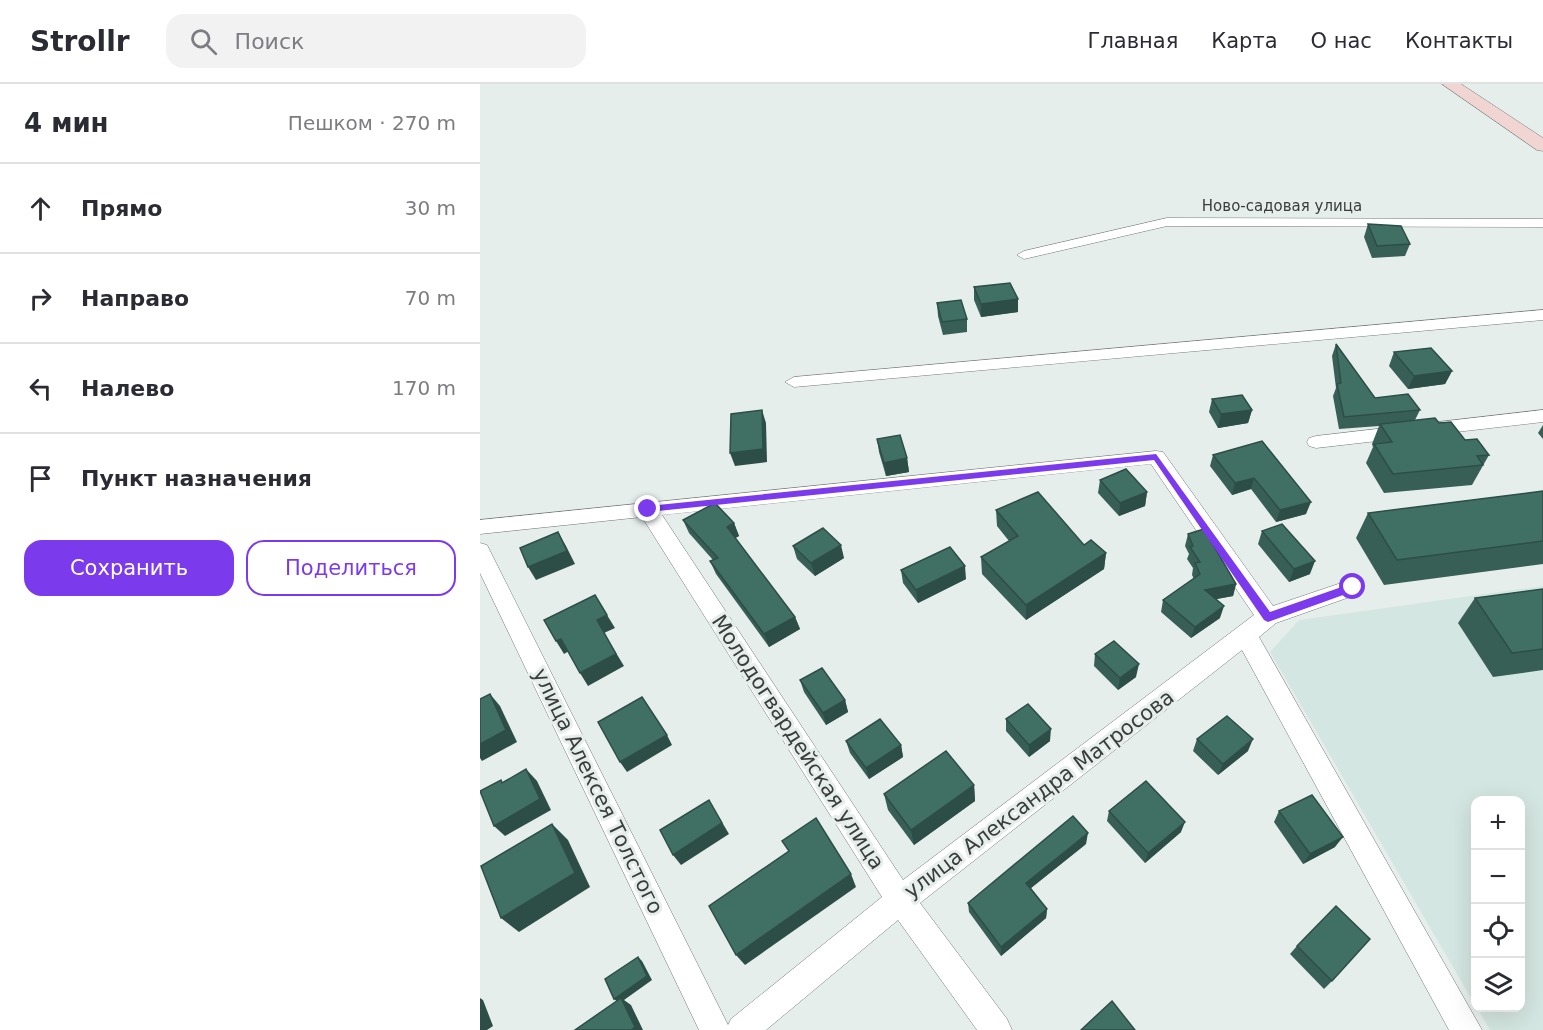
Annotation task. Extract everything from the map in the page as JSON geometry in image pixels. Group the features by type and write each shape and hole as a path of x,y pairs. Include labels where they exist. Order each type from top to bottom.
{"main road":[{"path":"1450,84 1543,146"}],"street":[{"name":"Ново-садовая улица","path":"1024,255 1167,222 1543,223"},
{"path":"794,382 1543,315"},
{"path":"1316,442 1543,416"},
{"path":"480,527 1156,457 1268,617"},
{"name":"Молодогвардейская улица","path":"648,509 900,900 996,1030"},
{"name":"улица Алексея Толстого","path":"480,551 716,1030"},
{"name":"улица Александра Матросова","path":"742,1030 900,900 1268,617 1353,587"},
{"path":"1246,635 1466,1030"}],"shaded area":[{"path":"1543,586 1543,1030 1490,1030 1479,1012 1525,1012 1525,796 1471,796 1471,998 1270,652 1299,620"}],"building":[{"path":"1368,224 1401,226 1410,244 1377,246"},
{"path":"1010,283 1018,299 981,304 974,287"},
{"path":"961,300 967,319 942,322 937,303"},
{"path":"1336,344 1375,398 1408,394 1420,410 1344,417 1337,384 1341,383"},
{"path":"1431,348 1452,371 1414,376 1394,352"},
{"path":"1242,395 1252,410 1221,414 1212,399"},
{"path":"762,410 763,449 730,453 731,414"},
{"path":"1435,418 1439,423 1451,422 1465,440 1477,439 1489,455 1477,456 1483,465 1393,474 1374,444 1392,442 1380,424"},
{"path":"900,435 907,458 884,463 877,439"},
{"path":"1262,441 1311,502 1280,510 1254,478 1235,483 1213,455"},
{"path":"1126,469 1147,492 1120,503 1100,480"},
{"path":"1543,491 1543,541 1397,560 1368,513"},
{"path":"1038,492 1084,545 1091,540 1106,553 1026,605 981,557 1018,536 996,510"},
{"path":"715,503 734,523 727,527 795,617 764,634 710,561 718,558 683,520"},
{"path":"1282,524 1315,561 1294,569 1262,531"},
{"path":"823,528 841,545 811,563 793,546"},
{"path":"1204,529 1236,584 1205,590 1224,606 1195,627 1163,600 1200,574 1195,563 1200,562 1190,547 1193,546 1188,534"},
{"path":"558,532 567,551 528,567 520,548"},
{"path":"950,547 965,566 916,590 901,570"},
{"path":"1543,589 1543,649 1512,653 1475,598"},
{"path":"595,595 607,615 597,620 616,654 580,673 561,639 556,641 544,620"},
{"path":"1114,641 1139,664 1120,678 1095,654"},
{"path":"822,668 845,700 823,713 800,680"},
{"path":"490,694 506,730 480,744 480,699"},
{"path":"642,697 667,735 620,762 598,722"},
{"path":"1028,704 1051,729 1029,745 1006,719"},
{"path":"1227,716 1253,739 1223,764 1197,739"},
{"path":"880,719 901,745 866,768 846,741"},
{"path":"946,751 974,785 911,830 884,794"},
{"path":"526,769 540,799 494,826 480,791 501,780 502,783"},
{"path":"1146,781 1185,822 1148,853 1109,811"},
{"path":"1312,795 1343,837 1310,854 1279,811"},
{"path":"709,800 722,823 673,855 660,830"},
{"path":"1073,816 1088,833 1026,883 1047,909 1001,947 968,903"},
{"path":"816,818 851,874 736,955 709,906 789,851 782,841"},
{"path":"552,824 575,873 501,918 481,866"},
{"path":"1336,906 1370,939 1332,981 1297,946"},
{"path":"638,957 647,976 614,999 605,979"},
{"path":"621,998 635,1027 631,1030 575,1030"},
{"path":"1112,1001 1135,1030 1081,1030"}],"route":[{"path":"648,509 1156,457 1268,617 1353,587"}]}
